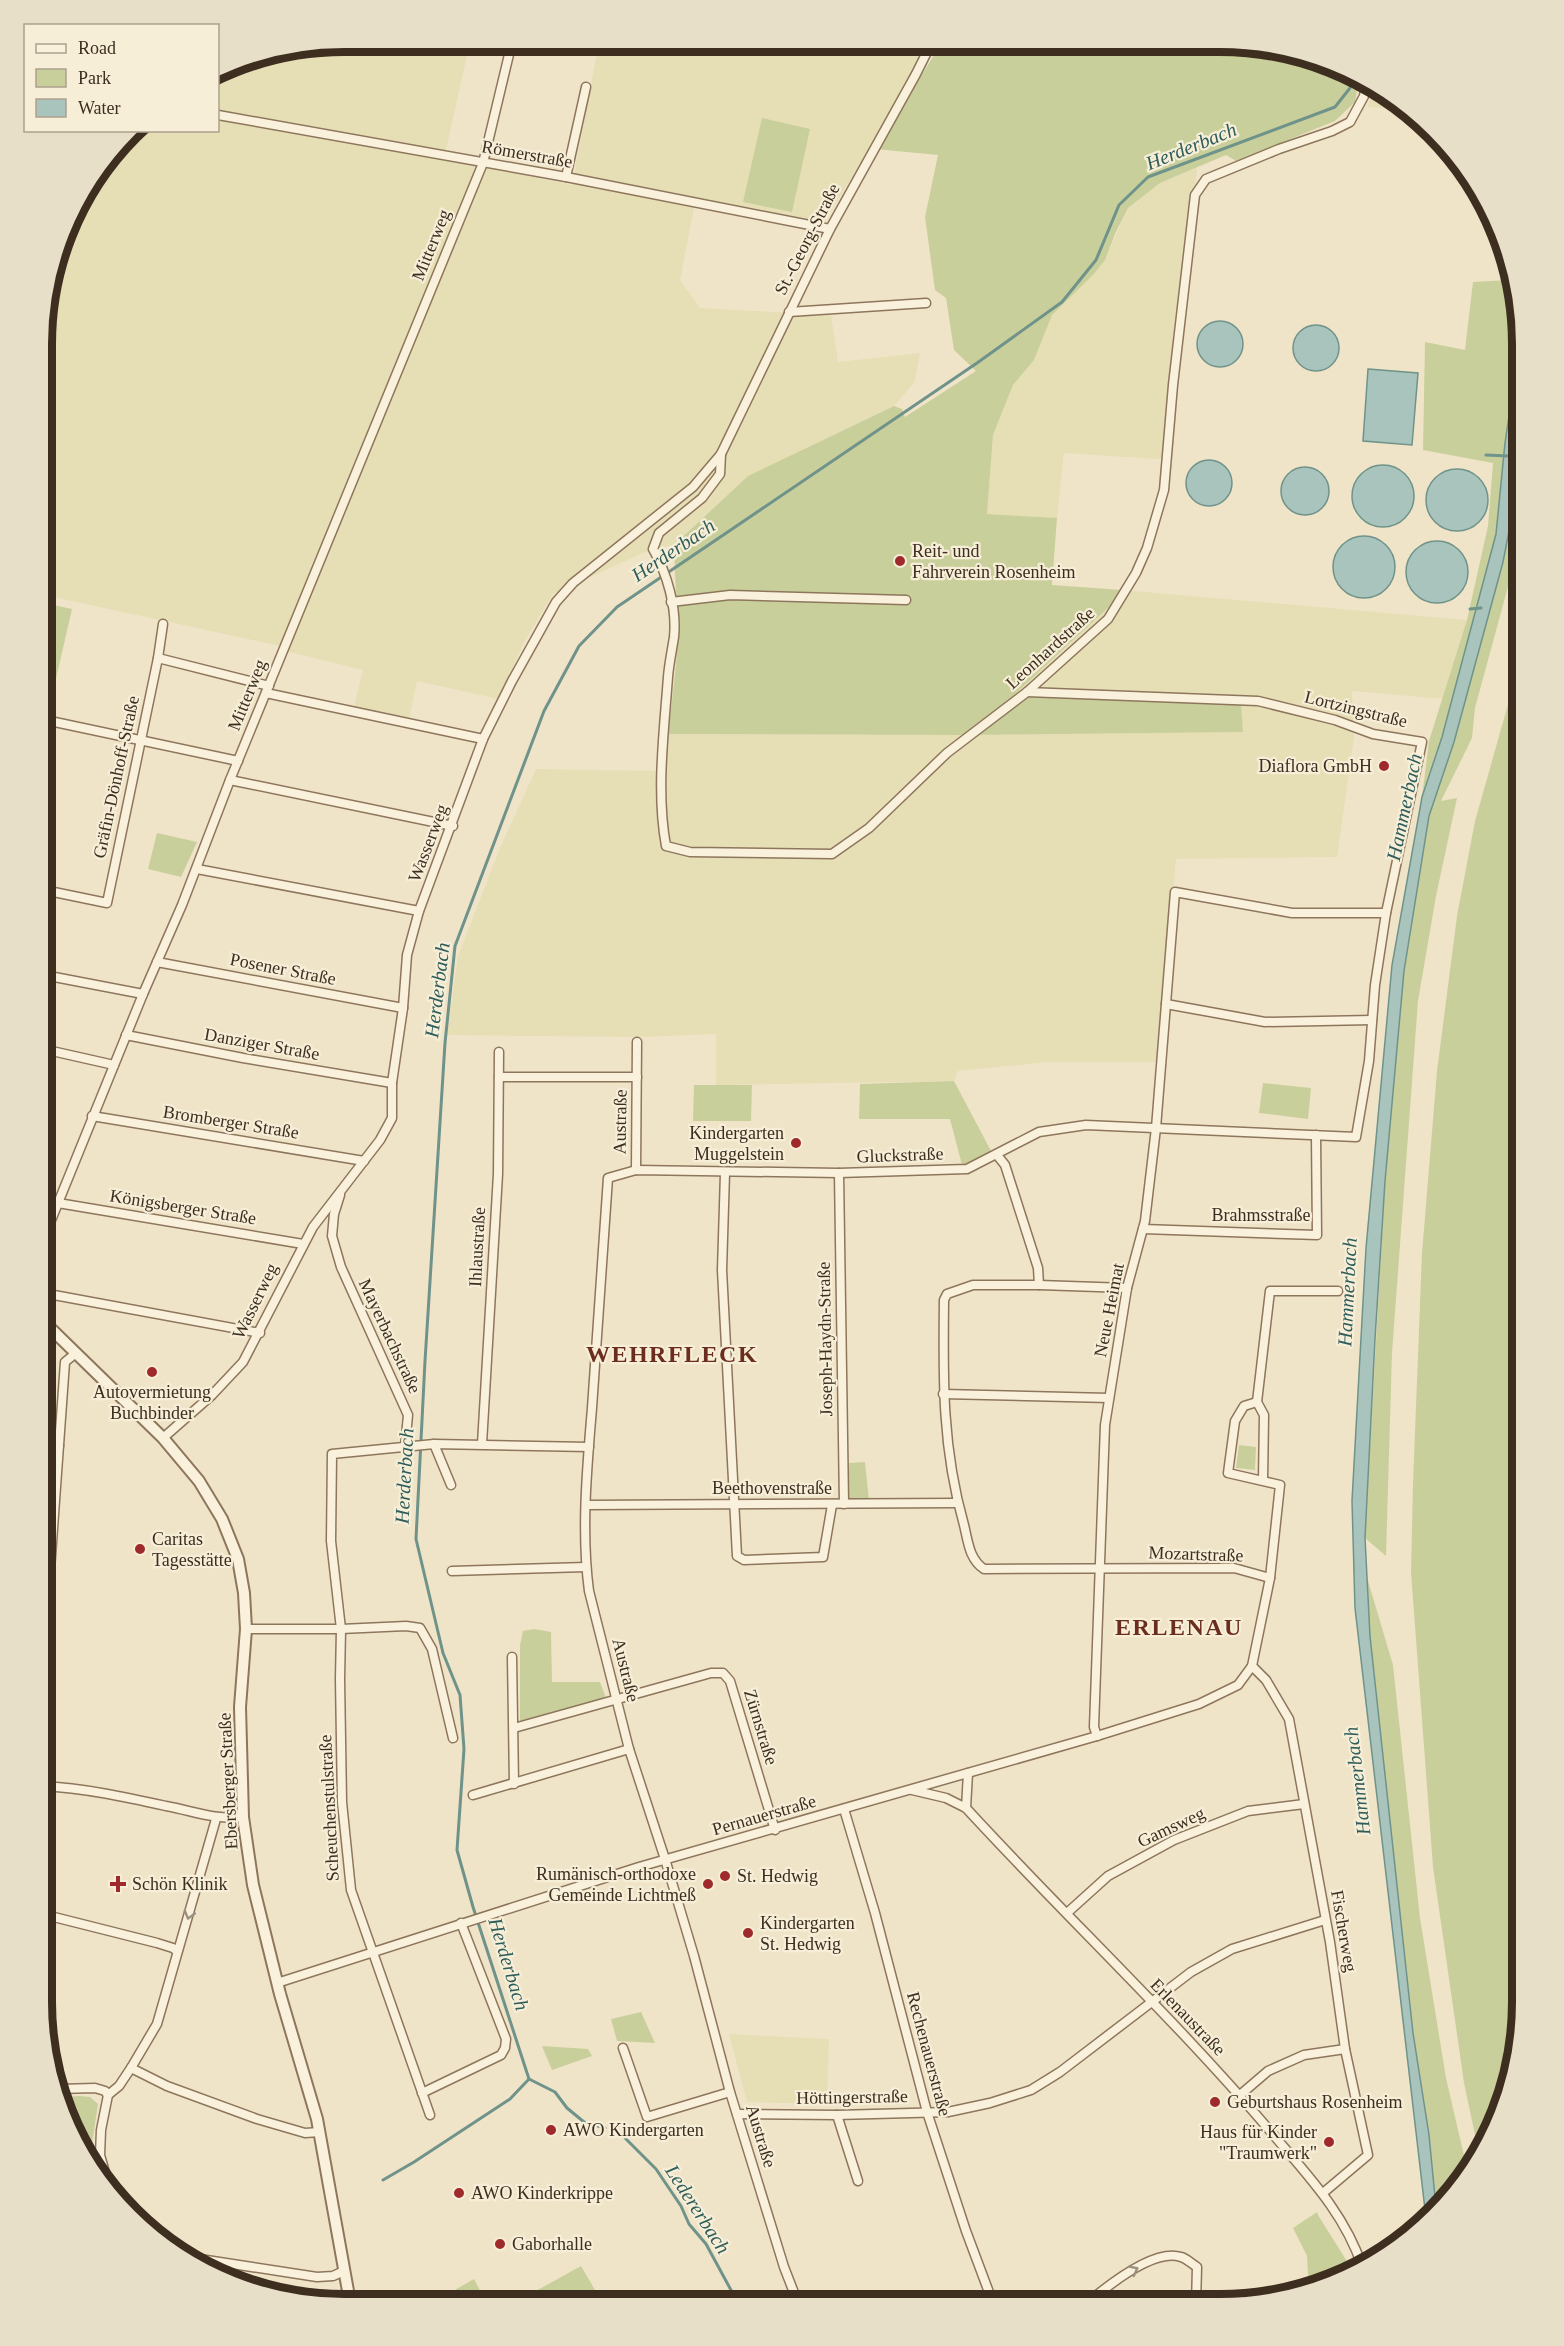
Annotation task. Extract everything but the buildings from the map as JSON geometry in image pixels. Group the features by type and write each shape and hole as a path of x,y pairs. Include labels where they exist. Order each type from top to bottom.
{"street":[{"name":"Mitterweg","path":"52,1218 483,163 510,52"},
{"name":"St.-Georg-Straße","path":"721,454 830,229 927,52"},
{"path":"566,177 586,87"},
{"name":"Leonhardstraße","path":"671,602 674,634 668,673 661,820 666,846 690,852 832,854 869,828 947,753 1027,692 1108,619 1136,573 1155,528 1164,490 1189,242 1195,195 1199,187 1206,179 1350,122 1365,91"},
{"name":"Römerstraße","path":"219,115 566,177 830,229"},
{"path":"789,312 926,303"},
{"path":"721,454 720,474 702,498 659,533 653,549 664,568 671,602 730,595 906,600"},
{"name":"Wasserweg","path":"163,1438 212,1395 243,1362 313,1227 380,1140 392,1118 392,1083 403,1008 407,955 419,911 453,826 483,739 556,602 573,583 693,487 721,454"},
{"name":"Gräfin-Dönhoff-Straße","path":"52,892 107,903 163,624"},
{"path":"158,658 268,689 483,739"},
{"name":"Lortzingstraße","path":"1027,692 1258,700 1335,720 1373,734 1422,742 1386,913 1375,985 1369,1061 1356,1137"},
{"path":"52,721 238,761"},
{"path":"230,780 453,826"},
{"path":"196,869 419,911"},
{"name":"Neue Heimat","path":"1097,1736 1094,1727 1105,1425 1127,1288 1143,1229 1156,1128 1175,892 1292,913 1386,913"},
{"name":"Posener Straße","path":"157,962 403,1008"},
{"path":"52,977 143,994"},
{"path":"1166,1004 1264,1022 1372,1020"},
{"name":"Danziger Straße","path":"126,1035 243,1058 392,1083"},
{"name":"Austraße","path":"637,1042 636,1170 608,1178 586,1505 586,1567 589,1591 628,1749 665,1859 694,1956 730,2092 795,2294"},
{"path":"52,1051 114,1065"},
{"name":"Ihlaustraße","path":"482,1444 498,1174 499,1052"},
{"path":"499,1077 637,1077"},
{"name":"Bromberger Straße","path":"92,1116 364,1161"},
{"name":"Gluckstraße","path":"636,1170 839,1173 967,1169 1039,1132 1086,1125 1356,1137"},
{"name":"Brahmsstraße","path":"1143,1229 1317,1235 1316,1135"},
{"path":"997,1155 1005,1165 1038,1268 1039,1285 1127,1288"},
{"path":"724,1173 722,1270 736,1556 744,1560 823,1557 832,1504"},
{"name":"Joseph-Haydn-Straße","path":"839,1173 844,1504"},
{"name":"Mayerbachstraße","path":"344,1186 334,1214 332,1236 341,1267 408,1415 406,1447"},
{"name":"Königsberger Straße","path":"58,1203 303,1244"},
{"name":"Mozartstraße","path":"1039,1285 974,1285 947,1294 944,1300 943,1394 946,1436 958,1503 973,1559 984,1569 1234,1568 1270,1578"},
{"path":"1263,1481 1264,1415 1257,1402 1270,1292 1338,1291"},
{"path":"52,1295 260,1333"},
{"name":"Ebersberger Straße","path":"52,1330 163,1438 199,1481 222,1519 238,1558 244,1593 246,1629 240,1707 243,1817 254,1885 277,1983 320,2132 348,2294"},
{"path":"52,1535 65,1362 76,1353"},
{"path":"943,1394 1108,1398"},
{"path":"1252,1666 1270,1578 1280,1485 1228,1473 1235,1421 1244,1406 1257,1402"},
{"path":"433,1444 451,1485"},
{"path":"341,1629 331,1541 332,1454 433,1444 589,1447"},
{"path":"52,1446 59,1446"},
{"name":"Beethovenstraße","path":"586,1505 958,1503"},
{"path":"452,1570 586,1567"},
{"path":"246,1629 406,1626 420,1628 432,1649 453,1738"},
{"name":"Scheuchenstulstraße","path":"341,1629 342,1802 351,1890 430,2115"},
{"path":"512,1657 514,1784"},
{"name":"Pernauerstraße","path":"277,1983 665,1859 775,1830 1199,1704 1238,1685 1252,1666"},
{"name":"Fischerweg","path":"1252,1666 1266,1680 1289,1719 1325,1920 1345,2049 1368,2155 1323,2193"},
{"name":"Zürnstraße","path":"616,1700 711,1673 723,1673 730,1681 775,1830"},
{"path":"514,1728 616,1700"},
{"path":"473,1796 628,1749"},
{"path":"966,1808 968,1773"},
{"path":"52,1786 80,1788 216,1818 243,1817"},
{"name":"Erlenaustraße","path":"910,1790 946,1798 966,1808 1067,1913 1240,2095 1323,2193 1344,2223 1359,2258"},
{"name":"Gamsweg","path":"1067,1913 1108,1876 1174,1840 1248,1812 1304,1804"},
{"name":"Rechenauerstraße","path":"844,1809 875,1913 927,2112 966,2231 990,2294"},
{"path":"103,2165 100,2155 101,2130 108,2095 119,2086 157,2024 216,1818"},
{"path":"52,1917 157,1943 177,1951"},
{"name":"Höttingerstraße","path":"737,2114 837,2115 948,2112 1031,2090 1063,2070 1191,1972 1232,1949 1325,1920"},
{"path":"422,2093 501,2055 504,2048 506,2039 464,1922"},
{"path":"623,2048 647,2117 730,2092"},
{"path":"1240,2095 1268,2071 1304,2055 1345,2049"},
{"path":"131,2068 167,2086 257,2119 304,2133 320,2132"},
{"path":"66,2089 95,2088 105,2091 108,2095"},
{"path":"837,2115 858,2181"},
{"path":"1098,2294 1114,2281 1161,2256 1181,2256 1197,2267 1196,2294"},
{"path":"210,2261 317,2277 333,2276 344,2271"}],"shaded area":[{"path":"344,52 468,52 444,159 572,185 597,52 923,52 916,74 824,222 696,198 680,280 700,308 831,315 838,362 920,353 914,383 894,406 748,476 675,544 643,553 553,594 524,642 499,699 417,681 409,719 354,707 363,670 289,652 276,645 52,597 52,344 58,287 68,251 92,198 113,167 144,132 219,132 219,81 269,62 306,55"},
{"path":"1371,95 1391,109 1368,107"},
{"path":"1197,168 1172,460 1064,453 1057,518 987,514 993,435 1013,385 1034,360 1052,315 1105,260 1128,208 1160,183"},
{"path":"1122,590 1467,620 1443,699 1352,691 1354,737 1337,857 1176,859 1159,1062 1047,1062 958,1071 954,1081 716,1085 716,1034 640,1037 447,1035 458,956 500,848 536,769 658,771 668,734 959,735 1243,732 1240,705 1014,694 1070,644"},
{"path":"729,2034 829,2039 827,2104 747,2102"}],"green space":[{"path":"936,52 1239,53 1295,62 1358,88 1355,102 1335,121 1236,161 1226,155 1160,183 1128,208 1105,260 1052,315 1034,360 1013,385 993,435 987,514 1057,518 1052,585 1122,590 1111,605 1015,694 1241,705 1243,732 959,735 668,734 678,637 675,544 748,476 894,406 902,409 905,417 976,371 954,350 946,298 935,290 925,217 938,155 875,149"},
{"path":"762,118 810,129 792,212 743,202"},
{"path":"1504,280 1511,325 1512,396 1496,534 1442,737 1422,797 1429,741 1467,620 1488,526 1493,463 1423,450 1425,342 1465,350 1473,282"},
{"path":"1512,516 1512,572 1475,708 1472,738 1441,801 1457,798 1436,896 1418,1001 1392,1353 1386,1556 1365,1538 1385,1181 1404,971 1429,816 1454,742 1503,562"},
{"path":"52,605 72,609 52,696"},
{"path":"1512,690 1512,2002 1509,2040 1502,2077 1476,2140 1464,2083 1433,1867 1411,1572 1422,1253 1437,1071 1457,916 1475,821"},
{"path":"157,833 197,842 181,877 148,869"},
{"path":"954,1081 991,1153 962,1165 950,1119 859,1119 860,1084"},
{"path":"1263,1083 1311,1088 1308,1119 1259,1113"},
{"path":"694,1085 752,1085 751,1121 693,1121"},
{"path":"1239,1445 1256,1447 1255,1470 1236,1468"},
{"path":"865,1462 869,1501 849,1499 849,1463"},
{"path":"1366,1574 1393,1665 1420,1918 1446,2078 1465,2159 1435,2198 1429,2135 1413,2033 1370,1636"},
{"path":"534,1629 551,1632 552,1682 600,1682 606,1698 520,1721 520,1645 523,1631"},
{"path":"641,2012 655,2043 617,2041 611,2019"},
{"path":"542,2046 588,2049 592,2056 552,2070"},
{"path":"69,2097 90,2097 98,2104 92,2144 83,2131"},
{"path":"1317,2212 1348,2263 1322,2274 1308,2276 1307,2256 1293,2228"},
{"path":"581,2266 597,2294 530,2294"},
{"path":"474,2279 482,2294 448,2294"}],"water":[{"path":"1220,321 1236,328 1243,344 1236,360 1220,367 1204,360 1197,344 1204,328"},
{"path":"1316,325 1332,332 1339,348 1332,364 1316,371 1300,364 1293,348 1300,332"},
{"path":"1368,369 1418,373 1412,445 1363,441"},
{"path":"1512,396 1512,516 1503,562 1454,742 1429,816 1404,971 1385,1181 1365,1538 1370,1636 1413,2033 1429,2135 1435,2198 1425,2209 1355,1608 1352,1501 1366,1248 1392,965 1422,797 1442,737 1496,534"},
{"path":"1209,460 1225,467 1232,483 1225,499 1209,506 1193,499 1186,483 1193,467"},
{"path":"1383,465 1405,474 1414,496 1405,518 1383,527 1361,518 1352,496 1361,474"},
{"path":"1300,467 1310,467 1325,477 1329,491 1328,500 1319,511 1310,515 1300,515 1285,505 1281,496 1281,486 1291,471"},
{"path":"1457,469 1479,478 1488,500 1479,522 1457,531 1435,522 1426,500 1435,478"},
{"path":"1364,536 1386,545 1395,567 1386,589 1364,598 1342,589 1333,567 1342,545"},
{"path":"1437,541 1459,550 1468,572 1459,594 1437,603 1415,594 1406,572 1415,550"}],"waterway":[{"name":"Herderbach","path":"383,2180 510,2099 529,2079 473,1907 457,1850 464,1749 460,1695 443,1653 416,1539 445,1043 455,946 544,711 579,646 617,607 977,363 1062,302 1096,260 1119,205 1148,177 1335,107 1351,84"},
{"path":"1486,455 1508,456"},
{"path":"1470,609 1481,608"},
{"name":"Ledererbach","path":"529,2079 555,2092 567,2108 584,2122 605,2128"},
{"name":"Ledererbach","path":"625,2138 656,2169 681,2206 689,2224 706,2244 733,2294"}],"place":[{"name":"Reit- und Fahrverein Rosenheim","path":"900,561"},
{"name":"Diaflora GmbH","path":"1384,766"},
{"name":"Kindergarten Muggelstein","path":"796,1143"},
{"name":"Autovermietung Buchbinder","path":"152,1372"},
{"name":"Caritas Tagesstätte","path":"140,1549"},
{"name":"St. Hedwig","path":"725,1876"},
{"name":"Schön Klinik","path":"118,1884"},
{"name":"Rumänisch-orthodoxe Gemeinde Lichtmeß","path":"708,1884"},
{"name":"Kindergarten St. Hedwig","path":"748,1933"},
{"name":"Geburtshaus Rosenheim","path":"1215,2102"},
{"name":"AWO Kindergarten","path":"551,2130"},
{"name":"Haus für Kinder \"Traumwerk\"","path":"1329,2142"},
{"name":"AWO Kinderkrippe","path":"459,2193"},
{"name":"Gaborhalle","path":"500,2244"}],"district":[{"name":"WEHRFLECK","path":"672,1354"},
{"name":"ERLENAU","path":"1179,1627"}],"water label":[{"name":"Hammerbach","path":"1404,807"},
{"name":"Hammerbach","path":"1347,1292"},
{"name":"Hammerbach","path":"1357,1781"}]}
